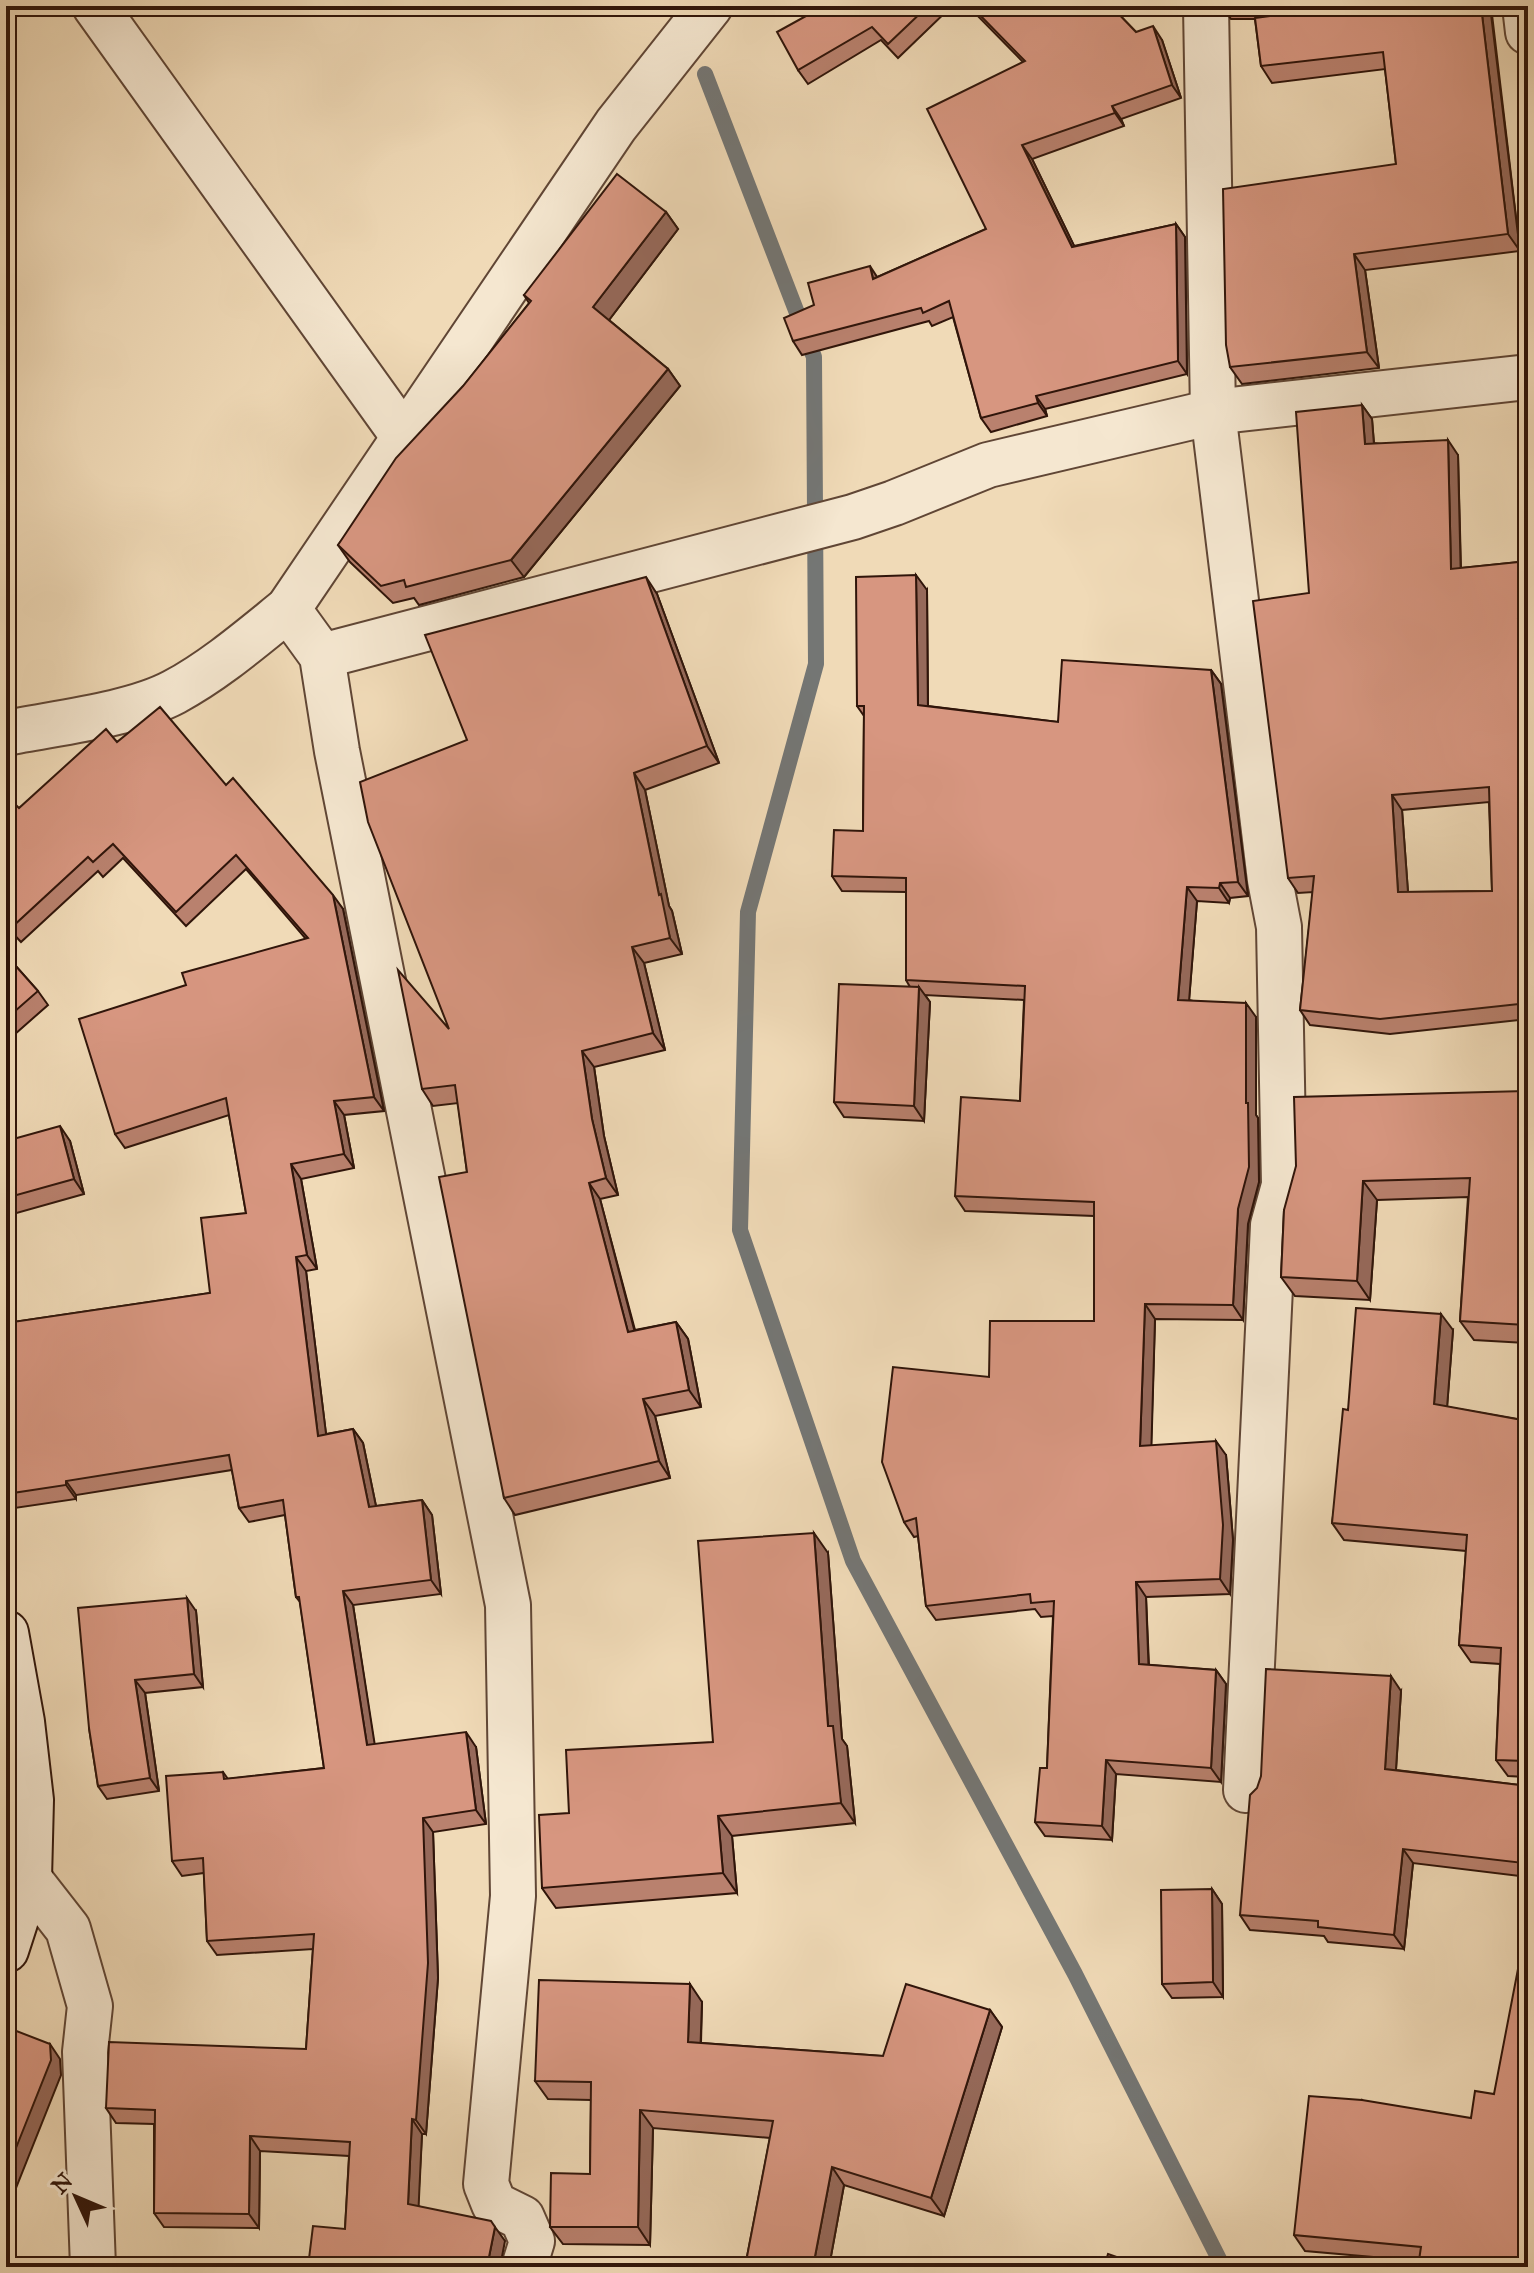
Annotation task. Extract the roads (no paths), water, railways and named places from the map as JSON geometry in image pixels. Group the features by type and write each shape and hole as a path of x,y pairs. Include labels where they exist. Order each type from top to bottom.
{"street":[{"path":"95,6 404,437"},
{"path":"6,733 142,705 174,692 234,653 288,609 616,125 710,6"},
{"path":"1206,6 1213,412 1279,943 1284,1185 1273,1225 1246,1790"},
{"path":"1525,6 1528,32"},
{"path":"322,656 853,517 988,465 1213,412 1528,377"},
{"path":"288,609 322,656 337,751 508,1605 513,1896 486,2184 494,2204 522,2218 532,2241 524,2267"},
{"path":"6,1633 22,1722 31,1800 29,1879 6,1950"},
{"path":"29,1879 68,1929 90,2006 85,2052 93,2267"}],"waterway":[{"path":"705,74 814,357 816,664 748,912 740,1230 853,1561 1075,1974 1223,2267"}]}
